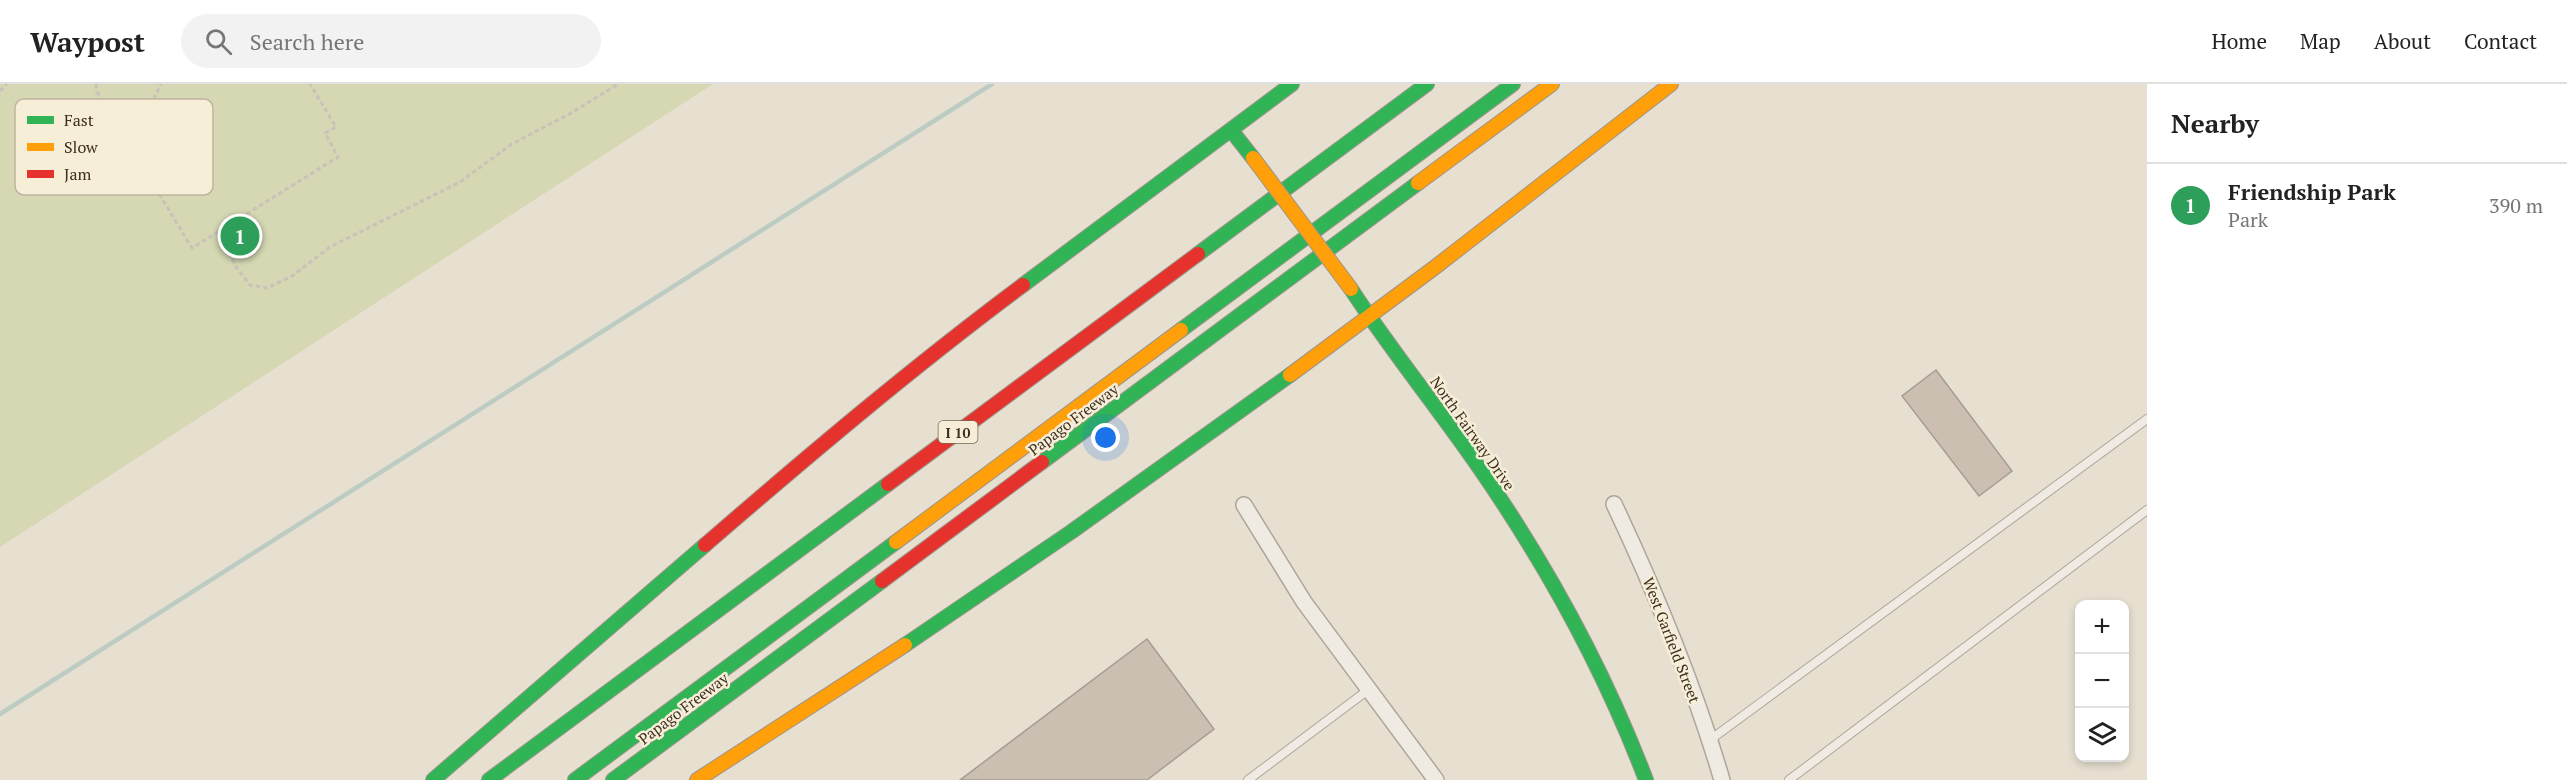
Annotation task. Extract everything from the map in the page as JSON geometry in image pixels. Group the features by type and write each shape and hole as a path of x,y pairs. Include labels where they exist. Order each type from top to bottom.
{"main road":[{"path":"433,780 820,446 956,336 1292,84"},
{"name":"I 10","path":"489,780 1427,84"},
{"path":"575,780 1513,84"},
{"name":"Papago Freeway","path":"614,780 1552,84"},
{"path":"697,780 812,708 1084,524 1368,316 1671,84"},
{"name":"North Fairway Drive","path":"1232,130 1351,289 1368,316 1476,463 1528,541 1574,618 1611,695 1646,780"}],"street":[{"name":"West Garfield Street","path":"1614,504 1656,597 1710,740 1722,780"},
{"path":"1244,505 1304,602 1436,780"}],"lane":[{"path":"1710,740 2147,419"},
{"path":"1790,780 2147,510"},
{"path":"1248,780 1368,690"}],"path":[{"path":"0,91 7,84"},
{"path":"96,84 101,99"},
{"path":"154,99 161,84"},
{"path":"160,195 192,248 338,157 325,133 336,127 310,84"},
{"path":"219,232 236,267 250,285 267,288 292,276 330,247 460,182 512,144 573,112 618,84"}],"green space":[{"path":"0,84 713,84 0,547"}],"building":[{"path":"1936,370 2012,471 1979,496 1902,396"},
{"path":"1147,639 1214,729 1147,780 960,780"}],"waterway":[{"path":"0,714 992,84"}],"traffic: fast":[{"path":"1023,285 1292,84"},
{"path":"1198,254 1427,84"},
{"path":"1181,330 1513,84"},
{"path":"1231,130 1253,158"},
{"path":"1042,462 1418,183"},
{"path":"1351,289 1476,463 1526,538 1592,656 1646,780"},
{"path":"905,645 1071,532 1290,375"},
{"path":"489,780 888,484"},
{"path":"575,780 896,542"},
{"path":"433,780 705,545"},
{"path":"613,780 882,581"}],"traffic: slow":[{"path":"1418,183 1552,84"},
{"path":"1290,375 1434,268 1671,84"},
{"path":"1253,158 1351,289"},
{"path":"896,542 1181,330"},
{"path":"697,780 905,645"}],"traffic: jam":[{"path":"888,484 1198,254"},
{"path":"705,545 862,412 1023,285"},
{"path":"882,581 1042,462"}],"place":[{"name":"Friendship Park","path":"240,236"}]}
